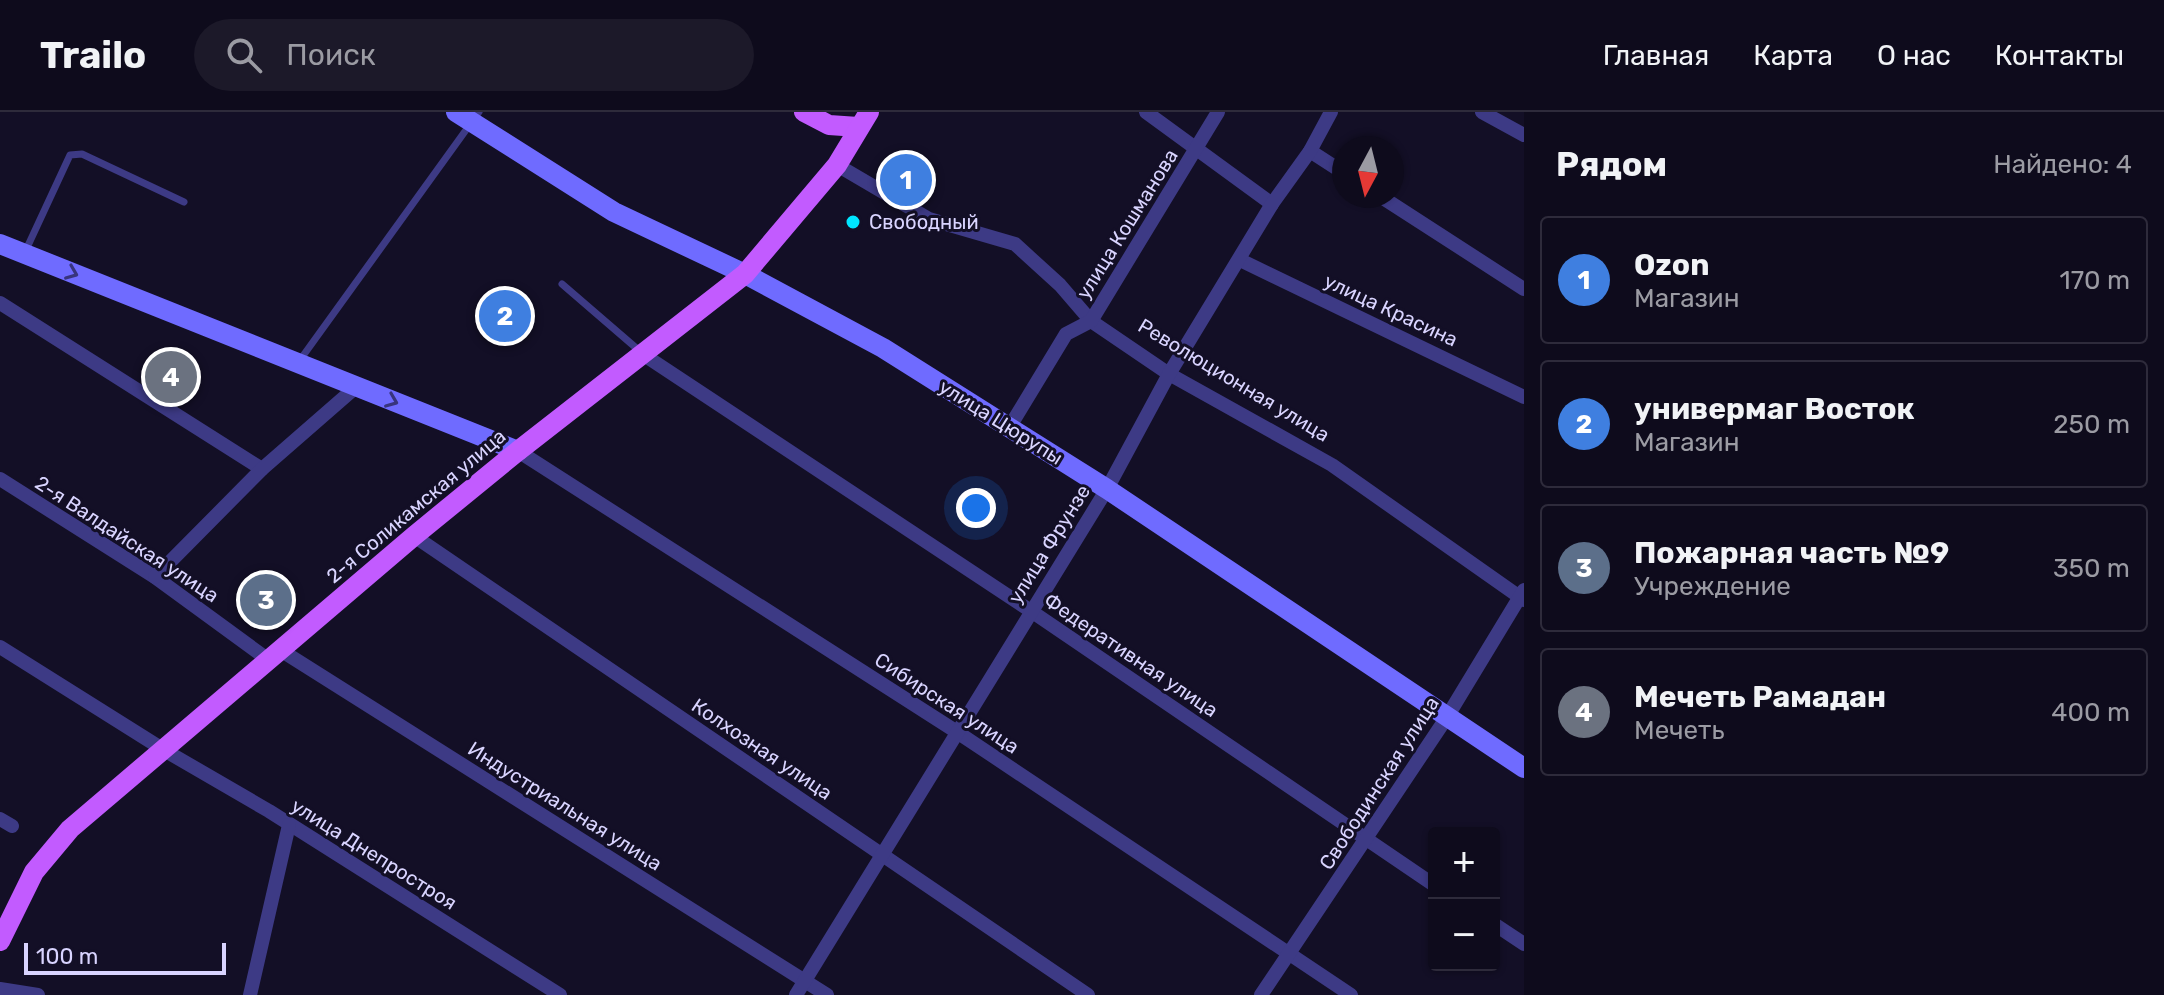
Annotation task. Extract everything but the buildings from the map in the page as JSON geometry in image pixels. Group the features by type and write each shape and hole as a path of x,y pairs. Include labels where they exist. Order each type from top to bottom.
{"main road":[{"path":"804,112 829,125 863,120"},
{"name":"2-я Соликамская улица","path":"3,929 34,872 70,829 414,536 745,274 837,165 863,120"}],"street":[{"path":"1146,112 1272,204"},
{"name":"улица Кошманова","path":"1009,428 1066,334 1091,321 1218,112"},
{"name":"улица Фрунзе","path":"796,995 1107,489 1169,374 1272,204 1310,151 1331,112"},
{"path":"1482,112 1524,135"},
{"name":"улица Цюрупы","path":"469,115 614,212 745,274 883,348 1107,489 1524,768"},
{"path":"1310,151 1332,165"},
{"name":"Революционная улица","path":"837,165 929,219 1015,244 1060,285 1091,321 1169,374 1332,465 1522,595"},
{"path":"1399,208 1524,289"},
{"path":"0,244 518,451"},
{"name":"улица Красина","path":"1240,260 1524,397"},
{"path":"0,303 262,469"},
{"name":"Федеративная улица","path":"644,355 1031,611 1428,881"},
{"path":"155,577 262,469 356,387"},
{"name":"Сибирская улица","path":"518,451 957,732 1351,995"},
{"name":"2-я Валдайская улица","path":"0,479 276,656"},
{"name":"Колхозная улица","path":"414,536 1088,995"},
{"name":"Свободинская улица","path":"1261,995 1367,840 1522,595"},
{"name":"улица Днепростроя","path":"0,647 560,995"},
{"name":"Индустриальная улица","path":"276,656 827,995"},
{"path":"250,995 289,825"},
{"path":"1500,928 1524,944"},
{"path":"0,989 38,995"}],"lane":[{"path":"297,363 469,115"},
{"path":"24,254 70,155 82,154 184,202"},
{"path":"562,284 644,355"}],"place":[{"name":"Ozon","path":"906,180"},
{"name":"Свободный","path":"853,222"},
{"name":"универмаг Восток","path":"505,316"},
{"name":"Мечеть Рамадан","path":"171,377"},
{"name":"Пожарная часть №9","path":"266,600"}]}
